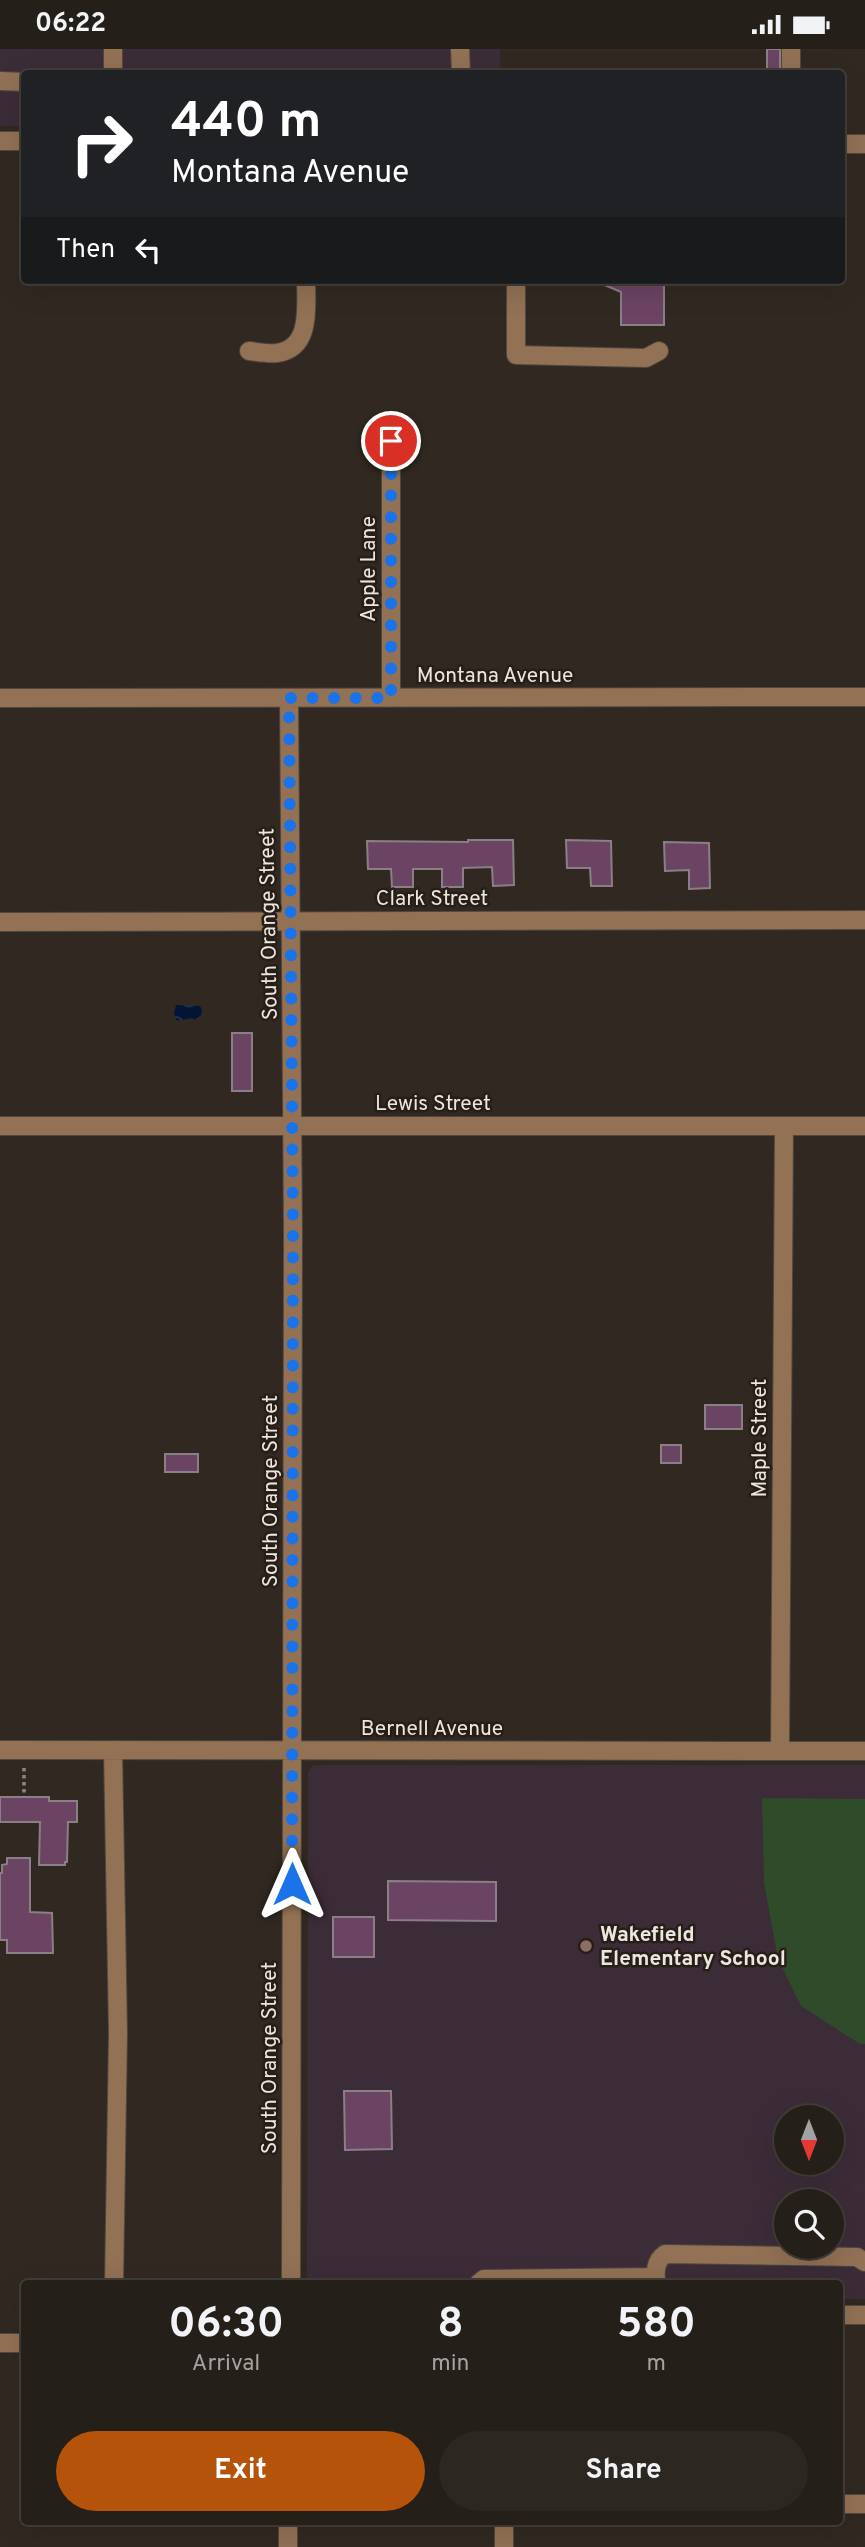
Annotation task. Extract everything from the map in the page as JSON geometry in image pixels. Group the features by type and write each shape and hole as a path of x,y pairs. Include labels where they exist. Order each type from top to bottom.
{"street":[{"path":"113,49 113,70"},
{"path":"460,49 461,70"},
{"path":"791,49 791,70"},
{"path":"0,81 21,82"},
{"path":"0,141 21,141"},
{"path":"845,144 865,144"},
{"path":"249,351 277,353 295,347 301,339 306,317 306,284"},
{"path":"516,284 516,355 646,358 659,351"},
{"name":"Apple Lane","path":"391,441 391,698"},
{"name":"Montana Avenue","path":"0,698 865,697"},
{"name":"South Orange Street","path":"289,698 293,1126 291,2280"},
{"name":"Clark Street","path":"0,922 865,920"},
{"name":"Lewis Street","path":"0,1126 865,1126"},
{"name":"Maple Street","path":"780,1751 784,1126"},
{"name":"Bernell Avenue","path":"0,1750 865,1751"},
{"path":"113,1750 118,2033 114,2280"},
{"path":"656,2280 660,2258 665,2254 857,2257 865,2262"},
{"path":"483,2280 570,2280"},
{"path":"843,2315 865,2315"},
{"path":"0,2343 21,2343"},
{"path":"843,2504 865,2504"},
{"path":"288,2525 288,2547"},
{"path":"504,2525 504,2547"}],"path":[{"path":"24,1767 24,1797"}],"shaded area":[{"path":"0,49 500,49 500,70 21,70 21,126 0,126"},
{"name":"Wakefield Elementary School","path":"865,1765 865,2299 843,2299 843,2280 307,2280 308,1772 312,1766"}],"green space":[{"path":"762,1798 865,1799 865,2044 860,2044 801,2006 778,1959 764,1883"}],"water":[{"path":"176,1005 200,1006 201,1016 196,1020 176,1020"}],"building":[{"path":"767,49 780,49 780,70 767,70"},
{"path":"602,284 664,284 664,325 621,325 621,292"},
{"path":"513,840 514,885 493,886 492,867 463,868 463,887 442,887 442,869 413,869 413,887 392,887 391,869 368,869 367,841"},
{"path":"566,840 611,841 612,886 591,886 590,868 567,868"},
{"path":"664,842 709,843 710,888 689,889 689,870 665,871"},
{"path":"232,1033 252,1033 252,1091 232,1091"},
{"path":"705,1405 742,1405 742,1429 705,1429"},
{"path":"661,1445 681,1445 681,1463 661,1463"},
{"path":"165,1454 198,1454 198,1472 165,1472"},
{"path":"0,1797 49,1797 49,1801 77,1801 77,1822 68,1822 65,1865 39,1865 40,1822 0,1822"},
{"path":"7,1858 30,1858 30,1912 52,1913 53,1953 7,1953 7,1940 0,1940 0,1873 2,1865 7,1864"},
{"path":"388,1881 496,1882 496,1921 388,1920"},
{"path":"333,1917 374,1917 374,1957 333,1957"},
{"path":"344,2091 391,2091 392,2149 345,2150"}],"place":[{"name":"Wakefield Elementary School","path":"586,1946"}],"route":[{"path":"292,1884 293,1233 289,698 391,698 391,441"}]}
